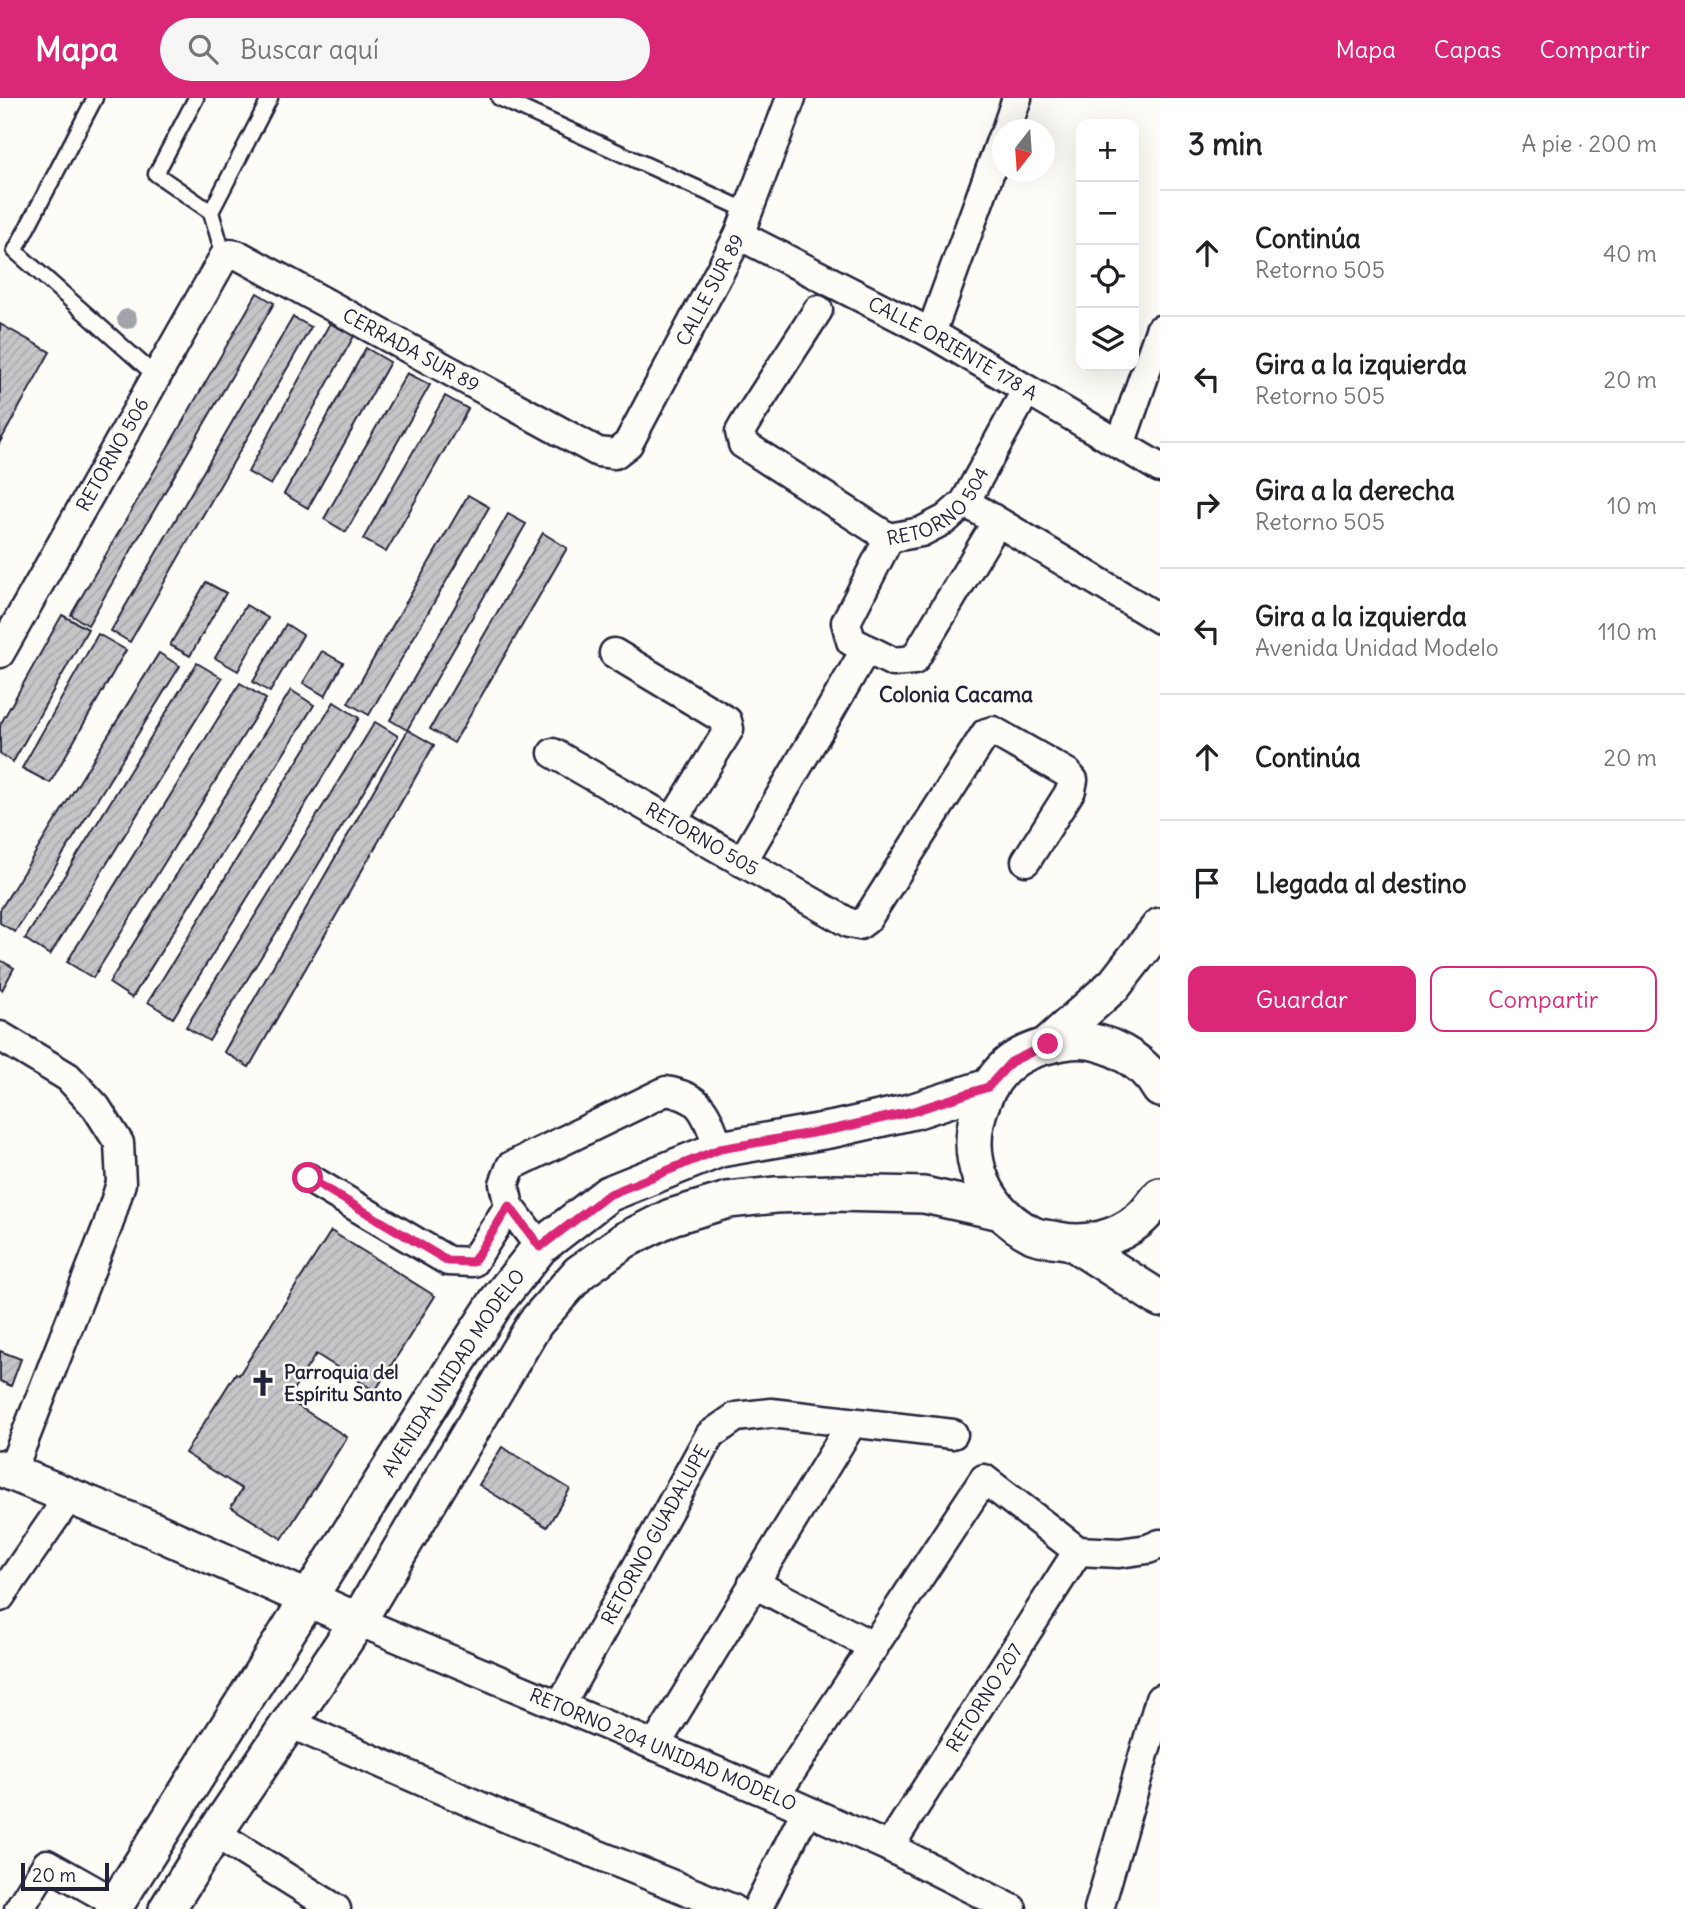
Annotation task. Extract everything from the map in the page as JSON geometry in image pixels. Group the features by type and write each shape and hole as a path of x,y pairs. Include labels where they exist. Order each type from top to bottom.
{"street":[{"name":"CALLE SUR 89","path":"598,452 615,454 628,444 744,223 791,98"},
{"path":"1010,119 1017,98"},
{"path":"931,333 992,168"},
{"name":"CALLE ORIENTE 178 A","path":"744,223 1160,468"},
{"name":"CERRADA SUR 89","path":"223,257 231,254 240,256 598,452"},
{"name":"RETORNO 506","path":"0,653 223,257"},
{"path":"818,310 740,432 743,444 889,538"},
{"path":"1120,445 1160,330"},
{"name":"RETORNO 504","path":"866,649 851,641 846,622 889,538 921,532 946,519 964,502 1026,391"},
{"path":"964,502 1160,619"},
{"path":"742,862 866,649 894,662 914,660 997,522"},
{"path":"614,653 727,721 729,729 672,822"},
{"name":"RETORNO 505","path":"553,753 849,923 859,925 867,919 986,733 993,731 1067,773 1073,780 1071,790 1026,861"},
{"path":"1160,926 1115,984 1048,1044 1011,1062 988,1087 975,1118 973,1152 982,1185 1001,1212 1034,1235 1073,1243 1109,1238 1140,1220 1160,1196"},
{"path":"0,1037 68,1077 96,1107 119,1143 121,1183 108,1225 6,1470"},
{"path":"1048,1044 1078,1040 1108,1046 1135,1060 1160,1089"},
{"name":"AVENIDA UNIDAD MODELO","path":"114,1906 498,1301 540,1247 608,1195 720,1149 835,1129 914,1111 988,1087"},
{"path":"540,1247 509,1206 504,1184 511,1166 666,1091 685,1094 701,1105 720,1149"},
{"path":"308,1178 448,1261 473,1262 509,1206"},
{"name":"AVENIDA UNIDAD MODELO","path":"167,1909 358,1621 535,1323 579,1273 625,1240 671,1217 728,1200 832,1193 924,1195 1001,1212"},
{"path":"1073,1243 1160,1299"},
{"name":"RETORNO GUADALUPE","path":"560,1706 710,1435 736,1417 771,1413 953,1434"},
{"path":"655,1746 852,1423"},
{"name":"RETORNO 204 UNIDAD MODELO","path":"6,1470 151,1529 358,1621 775,1796 889,1847 1012,1909"},
{"path":"775,1796 984,1479 1078,1551 1119,1553 1148,1549 1160,1544"},
{"path":"0,1597 69,1497"},
{"name":"RETORNO 207","path":"889,1847 1078,1551"},
{"path":"753,1583 874,1647"},
{"path":"1099,1909 1160,1699"},
{"path":"289,1723 509,1819 733,1909"},
{"path":"757,1909 806,1811"},
{"path":"215,1833 336,1909"},
{"path":"19,1909 47,1864 114,1906"}],"lane":[{"path":"95,98 15,251 156,376"},
{"path":"196,98 156,174 211,212 223,257"},
{"path":"211,212 270,98"},
{"path":"499,98 744,223"}],"building":[{"path":"257,293 274,303 88,625 71,615"},
{"path":"293,317 311,327 130,642 111,631"},
{"path":"330,323 354,336 271,485 248,472"},
{"path":"0,324 50,352 0,442"},
{"path":"366,348 390,362 308,508 284,494"},
{"path":"407,373 430,385 346,532 324,519"},
{"path":"445,396 468,409 386,552 363,539"},
{"path":"468,495 489,507 369,715 348,703"},
{"path":"508,514 526,524 407,730 390,720"},
{"path":"543,533 567,548 454,743 430,729"},
{"path":"206,582 226,593 190,656 170,645"},
{"path":"246,605 268,618 238,671 215,658"},
{"path":"62,615 88,629 13,762 0,754 0,725"},
{"path":"286,624 303,635 270,692 253,682"},
{"path":"98,634 126,650 50,783 22,768"},
{"path":"322,651 343,663 325,696 303,683"},
{"path":"159,653 180,666 15,932 0,923 0,910"},
{"path":"197,663 222,678 50,955 25,939"},
{"path":"240,683 266,699 93,978 67,962"},
{"path":"291,690 314,705 132,998 109,983"},
{"path":"334,702 359,718 173,1018 148,1002"},
{"path":"375,722 398,736 209,1041 186,1027"},
{"path":"408,730 434,745 249,1067 224,1052"},
{"path":"0,960 14,968 2,990 0,988"},
{"name":"Parroquia del Espíritu Santo","path":"331,1231 435,1296 375,1391 316,1354 287,1399 347,1437 282,1539 231,1507 242,1489 185,1453 236,1373 239,1375"},
{"path":"0,1351 21,1359 11,1386 0,1381"},
{"path":"502,1447 570,1489 547,1527 479,1485"}],"place":[{"name":"Parroquia del Espíritu Santo","path":"263,1383"}],"district":[{"name":"Colonia Cacama","path":"956,695"}],"route":[{"path":"308,1178 448,1261 473,1262 509,1206 540,1247 608,1195 720,1149 835,1129 914,1111 988,1087 1011,1062 1048,1044"}]}
